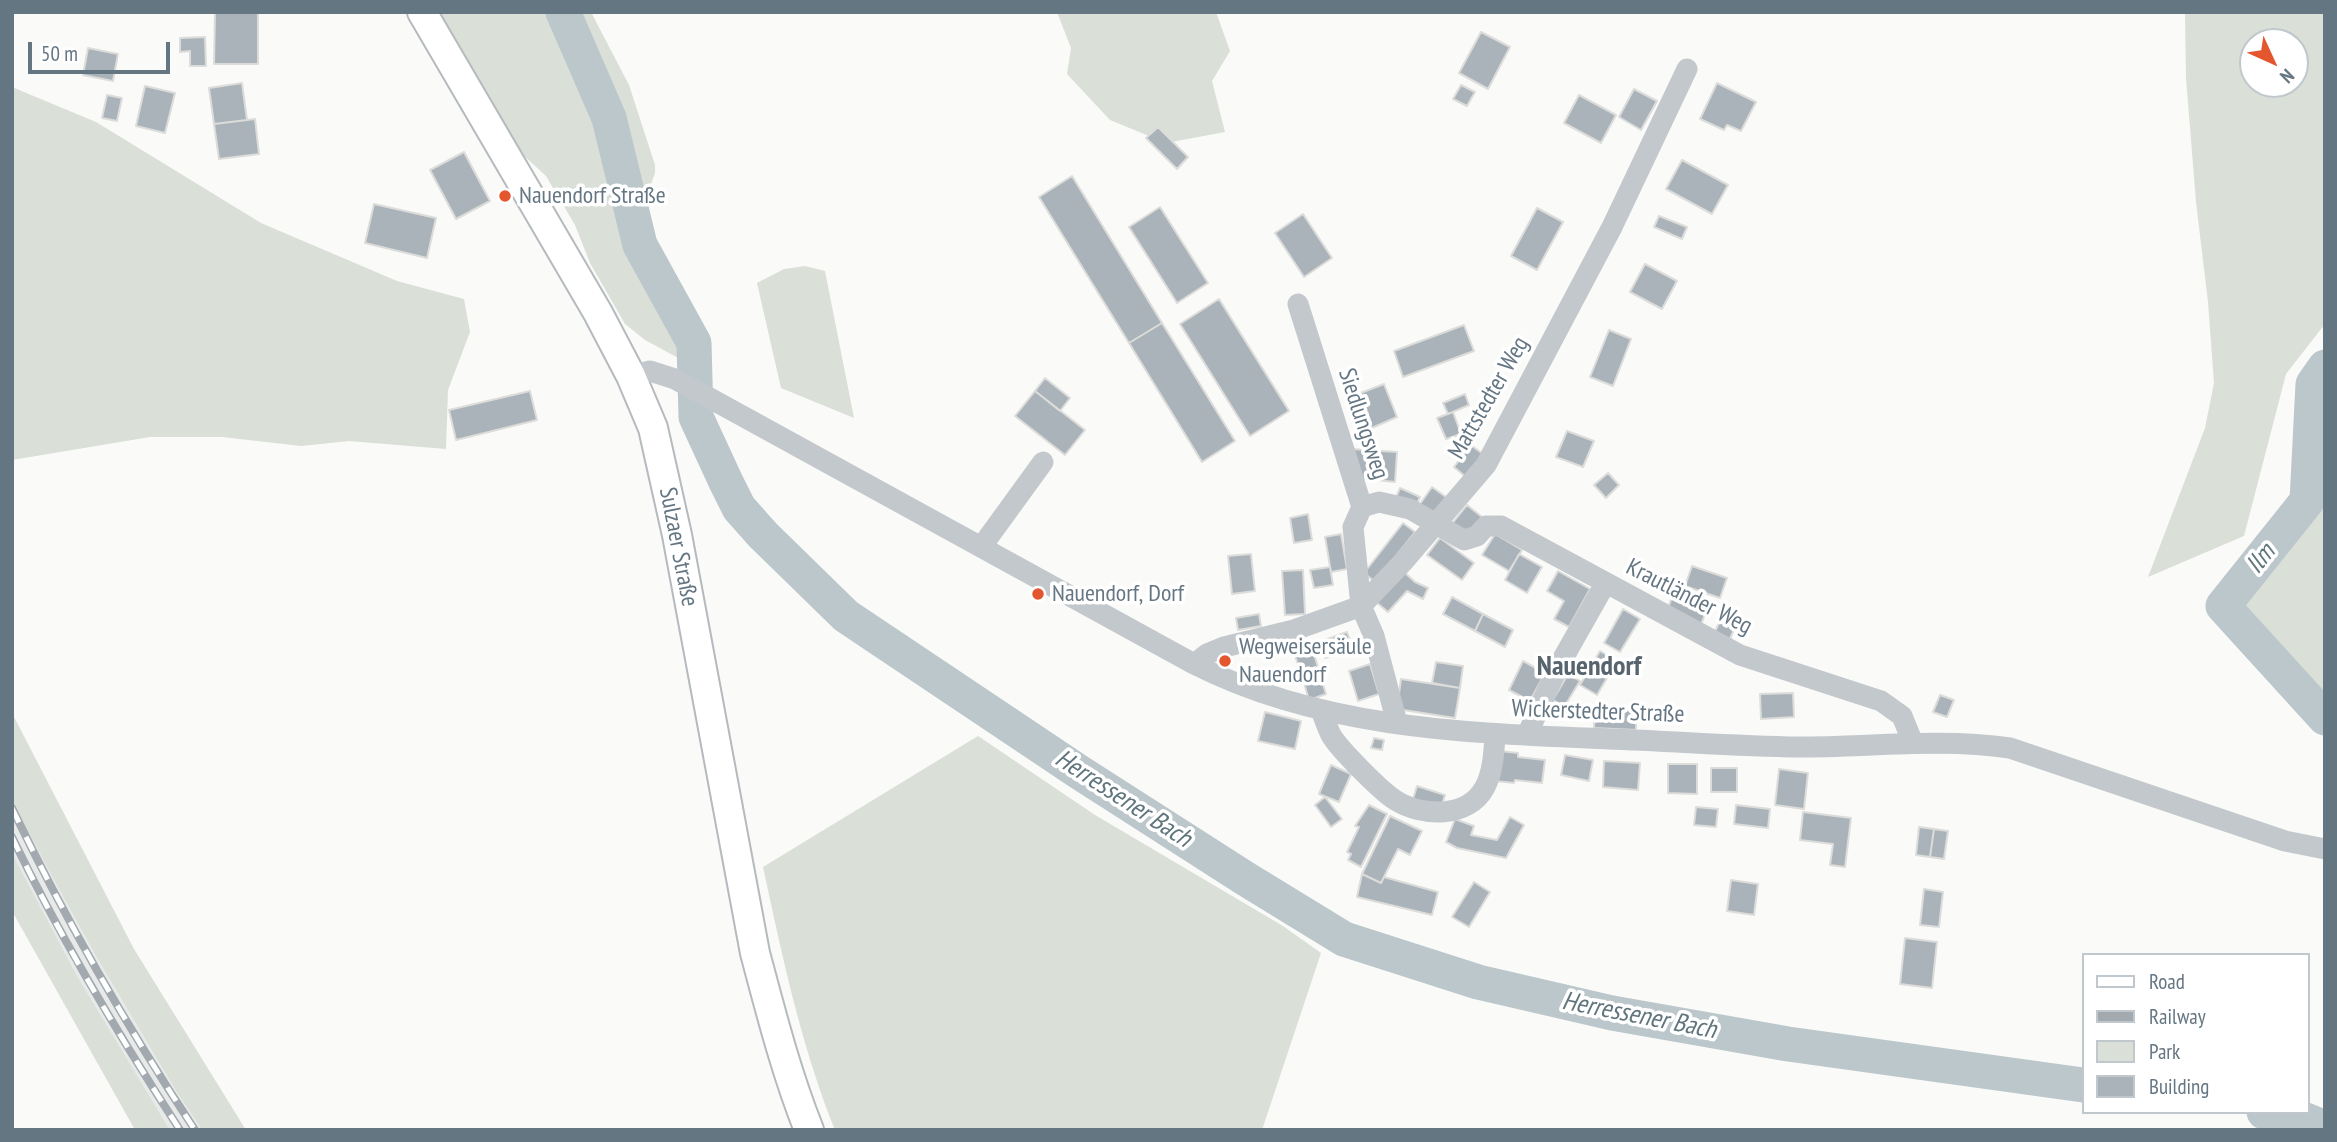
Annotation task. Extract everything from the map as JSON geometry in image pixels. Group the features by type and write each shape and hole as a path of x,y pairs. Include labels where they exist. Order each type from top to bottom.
{"main road":[{"name":"Sulzaer Straße","path":"422,12 598,313 631,376 653,428 677,535 755,953 794,1093 809,1130"}],"street":[{"name":"Mattstedter Weg","path":"1194,664 1207,654 1224,647 1294,630 1361,606 1486,466 1612,227 1687,69"},
{"name":"Siedlungsweg","path":"1298,303 1362,507 1353,527 1361,606 1374,636 1397,723"},
{"name":"Wickerstedter Straße","path":"631,376 650,371 675,379 1194,664 1251,691 1321,710 1495,735 1798,747 1971,742 2010,748 2285,841 2325,849"},
{"path":"982,546 1043,462"},
{"path":"1362,507 1379,502 1410,509 1436,523"},
{"name":"Krautländer Weg","path":"1436,523 1464,540 1477,536 1486,526 1501,526 1740,655 1881,701 1902,716 1913,744"},
{"path":"1527,735 1556,669 1605,584"},
{"path":"1321,710 1333,737 1379,787 1395,800 1436,813 1457,810 1478,799 1489,777 1495,735"}],"shaded area":[{"path":"12,799 97,958 202,1130 170,1130 76,974 12,853"}],"green space":[{"path":"429,12 591,12 629,85 655,165 655,173 632,238 682,360 645,340 625,324 590,263 575,225 546,176 509,142"},
{"path":"1057,12 1216,12 1230,51 1212,81 1225,132 1166,143 1110,120 1067,74 1071,48"},
{"path":"2185,12 2325,12 2325,324 2286,374 2244,536 2148,577 2205,428 2214,383 2186,78"},
{"path":"12,87 96,122 261,223 397,281 464,299 470,332 448,390 446,449 349,441 301,446 222,437 150,437 12,460"},
{"path":"805,266 825,271 854,418 781,388 757,283 784,269"},
{"path":"2325,367 2325,718 2223,606 2307,501 2313,384"},
{"path":"12,713 134,949 246,1130 202,1130 97,958 12,799"},
{"path":"978,736 1095,815 1283,926 1321,953 1262,1130 835,1130 802,1033 763,867"},
{"path":"12,853 76,974 170,1130 135,1130 12,911"}],"building":[{"path":"215,12 258,12 258,64 214,64"},
{"path":"1481,32 1510,47 1488,89 1459,73"},
{"path":"205,37 206,66 190,66 190,51 180,52 180,38"},
{"path":"88,48 118,54 113,81 83,75"},
{"path":"242,83 247,120 214,124 209,88"},
{"path":"1717,83 1756,102 1741,131 1727,125 1724,130 1700,119"},
{"path":"1461,85 1475,92 1467,106 1453,99"},
{"path":"145,86 175,93 165,133 136,126"},
{"path":"1634,89 1657,101 1641,130 1619,117"},
{"path":"107,95 122,98 117,121 102,118"},
{"path":"1579,95 1616,115 1601,143 1564,123"},
{"path":"255,119 259,154 219,159 214,124"},
{"path":"1158,127 1188,157 1177,169 1146,138"},
{"path":"464,152 490,201 456,219 430,170"},
{"path":"1682,160 1728,185 1712,214 1666,189"},
{"path":"1072,176 1162,323 1129,343 1039,197"},
{"path":"374,204 436,218 427,258 365,243"},
{"path":"1160,207 1208,283 1177,303 1129,227"},
{"path":"1537,208 1563,222 1537,270 1511,256"},
{"path":"1303,214 1332,258 1304,277 1275,233"},
{"path":"1659,216 1687,227 1682,239 1654,227"},
{"path":"1645,264 1677,281 1662,309 1630,292"},
{"path":"1219,299 1289,411 1250,436 1180,324"},
{"path":"1162,323 1235,441 1202,462 1129,343"},
{"path":"1464,325 1474,351 1403,377 1394,351"},
{"path":"1609,330 1631,339 1613,386 1590,377"},
{"path":"1045,378 1070,398 1060,411 1035,391"},
{"path":"1384,384 1397,417 1367,430 1353,396"},
{"path":"530,391 537,420 456,440 449,410"},
{"path":"1035,391 1085,430 1065,455 1015,416"},
{"path":"1465,394 1469,405 1448,414 1443,403"},
{"path":"1453,412 1461,434 1446,439 1437,418"},
{"path":"1567,431 1594,441 1583,467 1556,457"},
{"path":"1471,445 1484,455 1467,478 1454,467"},
{"path":"1352,449 1397,452 1395,482 1357,478"},
{"path":"1608,473 1619,485 1606,498 1594,485"},
{"path":"1432,487 1450,500 1438,517 1420,504"},
{"path":"1400,488 1420,497 1415,508 1395,500"},
{"path":"1467,505 1482,517 1465,537 1451,525"},
{"path":"1308,514 1312,540 1294,543 1290,518"},
{"path":"1403,523 1415,532 1375,582 1364,573"},
{"path":"1341,534 1347,569 1331,572 1325,537"},
{"path":"1495,534 1522,550 1509,571 1482,555"},
{"path":"1440,538 1474,563 1462,580 1427,555"},
{"path":"1251,554 1255,591 1232,594 1228,556"},
{"path":"1519,554 1542,567 1527,593 1505,580"},
{"path":"1692,566 1727,578 1720,598 1685,586"},
{"path":"1330,567 1333,585 1314,588 1310,570"},
{"path":"1303,570 1305,614 1285,615 1282,571"},
{"path":"1558,571 1590,589 1569,627 1554,619 1564,601 1547,591"},
{"path":"1404,572 1415,582 1428,588 1423,599 1407,591 1388,612 1376,602"},
{"path":"1674,591 1709,604 1700,627 1666,614"},
{"path":"1452,597 1483,614 1475,631 1443,614"},
{"path":"1623,609 1640,619 1620,652 1604,643"},
{"path":"1259,614 1261,626 1238,630 1236,618"},
{"path":"1483,614 1513,630 1505,647 1475,631"},
{"path":"1721,618 1736,625 1729,641 1714,634"},
{"path":"1347,632 1353,648 1325,658 1319,642"},
{"path":"1311,643 1321,678 1304,683 1293,649"},
{"path":"1600,651 1617,661 1597,695 1580,685"},
{"path":"1523,661 1545,673 1530,701 1509,690"},
{"path":"1436,662 1463,666 1460,688 1432,683"},
{"path":"1370,664 1379,694 1358,701 1349,671"},
{"path":"1568,674 1580,681 1564,707 1553,700"},
{"path":"1321,678 1326,694 1309,700 1304,683"},
{"path":"1401,679 1460,688 1455,718 1397,709"},
{"path":"1793,693 1794,717 1761,719 1760,694"},
{"path":"1940,695 1954,700 1947,717 1933,712"},
{"path":"1595,709 1636,711 1636,730 1594,728"},
{"path":"1265,712 1301,721 1295,749 1258,741"},
{"path":"1374,738 1384,740 1382,750 1371,748"},
{"path":"1500,751 1518,753 1518,757 1545,760 1542,783 1495,781"},
{"path":"1565,755 1593,760 1589,781 1561,775"},
{"path":"1604,761 1640,763 1638,790 1603,787"},
{"path":"1668,764 1697,764 1697,794 1668,793"},
{"path":"1331,765 1351,774 1339,802 1319,794"},
{"path":"1711,768 1737,768 1737,792 1711,792"},
{"path":"1779,769 1808,773 1804,809 1775,805"},
{"path":"1417,786 1445,795 1441,808 1413,799"},
{"path":"1325,797 1342,819 1331,827 1315,805"},
{"path":"1369,805 1387,814 1361,867 1348,860 1351,854 1347,852 1359,827 1355,826"},
{"path":"1736,805 1770,809 1768,828 1734,824"},
{"path":"1696,807 1718,809 1716,827 1694,825"},
{"path":"1803,812 1851,818 1845,867 1830,865 1833,844 1800,840"},
{"path":"1390,816 1422,831 1410,855 1398,849 1381,883 1362,874"},
{"path":"1510,817 1524,825 1506,858 1457,848 1446,842 1455,819 1474,826 1471,835 1497,840"},
{"path":"1919,827 1934,829 1930,857 1916,855"},
{"path":"1934,829 1948,831 1944,859 1930,857"},
{"path":"1362,874 1381,883 1384,877 1438,892 1432,915 1357,897"},
{"path":"1731,880 1758,884 1754,915 1727,911"},
{"path":"1474,882 1490,892 1469,927 1452,917"},
{"path":"1924,889 1943,892 1939,927 1920,925"},
{"path":"1905,938 1937,942 1932,988 1900,984"}],"waterway":[{"name":"Herressener Bach","path":"563,12 609,118 640,245 694,343 696,417 726,482 739,508 763,535 846,616 1079,772 1344,939 1478,982 1612,1013 1788,1044 2082,1085"},
{"name":"Ilm","path":"2325,367 2313,384 2307,501 2223,606 2325,718"},
{"name":"Herressener Bach","path":"2275,1114 2303,1119 2325,1128"}],"railway":[{"path":"12,808 53,891 98,972 195,1130"},
{"path":"12,837 50,913 135,1059 180,1130"}],"place":[{"name":"Nauendorf Straße","path":"505,196"},
{"name":"Nauendorf, Dorf","path":"1038,594"},
{"name":"Wegweisersäule Nauendorf","path":"1225,661"}],"district":[{"name":"Nauendorf","path":"1589,667"}]}
